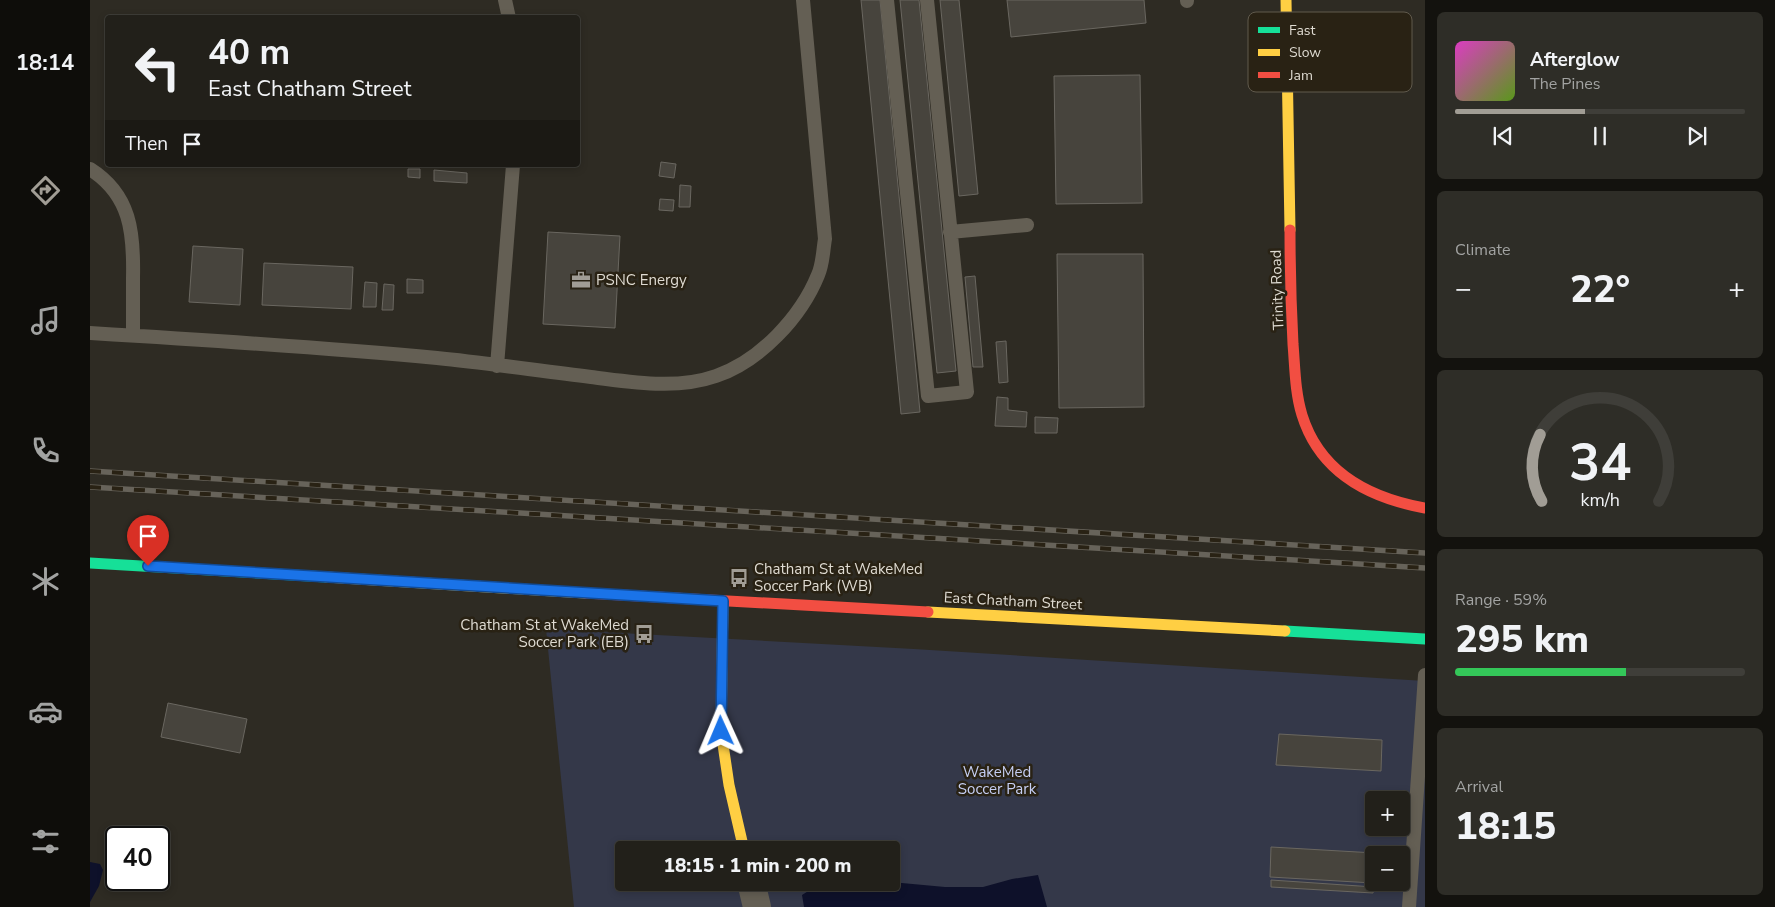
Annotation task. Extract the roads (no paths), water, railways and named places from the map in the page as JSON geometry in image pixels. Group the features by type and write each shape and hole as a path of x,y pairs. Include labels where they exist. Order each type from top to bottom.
{"main road":[{"name":"Trinity Road","path":"1288,92 1294,367 1302,413 1307,428 1319,448 1336,469 1349,480 1375,496 1425,508"},
{"name":"East Chatham Street","path":"90,563 723,601 1425,639"},
{"path":"723,601 721,731 729,785 742,841"}],"street":[{"path":"753,891 757,907"}],"lane":[{"path":"505,0 508,15"},
{"path":"90,333 438,358 639,382 673,384 715,377 728,372 750,358 780,334 809,295 820,273 825,239 802,0"},
{"path":"887,0 928,396 967,392 927,0"},
{"path":"498,366 513,167"},
{"path":"90,169 106,182 118,198 127,213 131,228 134,244 133,335"},
{"path":"950,232 1027,225"},
{"path":"1409,907 1425,675"}],"railway":[{"path":"90,471 1425,553"},
{"path":"90,487 1425,568"}],"place":[{"name":"PSNC Energy","path":"581,280"},
{"name":"Chatham St at WakeMed Soccer Park (WB)","path":"739,578"},
{"name":"Chatham St at WakeMed Soccer Park (EB)","path":"644,634"}],"park label":[{"name":"WakeMed Soccer Park","path":"997,780"}]}
